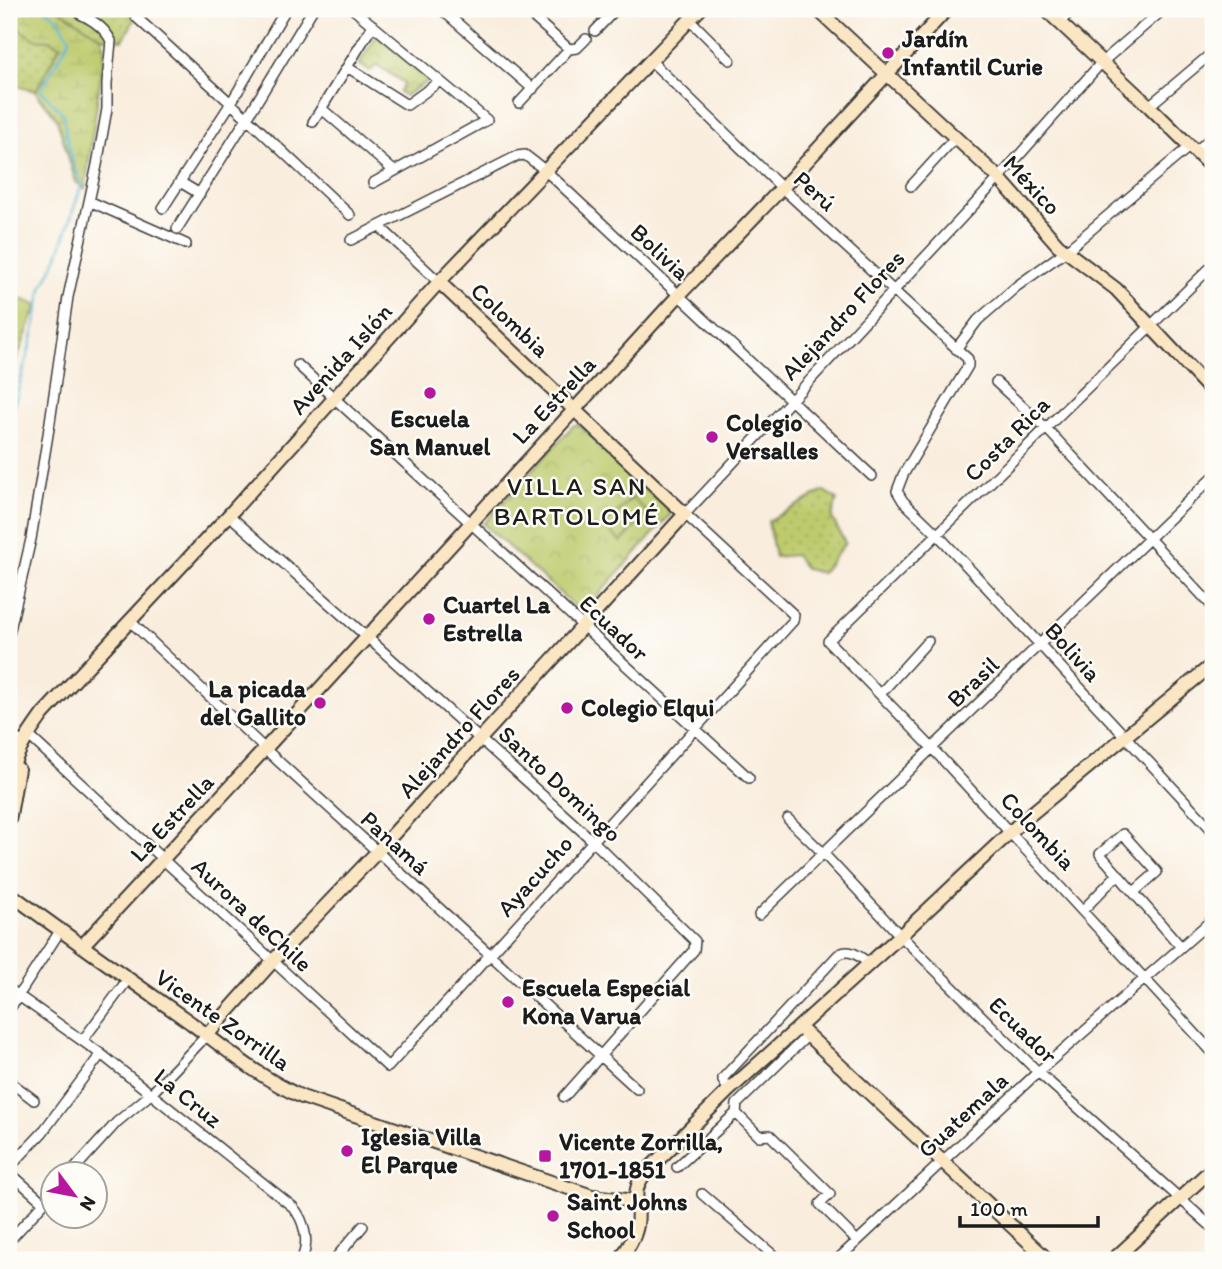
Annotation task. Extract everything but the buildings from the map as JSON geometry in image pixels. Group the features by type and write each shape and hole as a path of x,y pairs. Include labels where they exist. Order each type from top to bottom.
{"main road":[{"name":"Avenida Islón","path":"9,779 24,740 43,714 229,515 439,282 700,9"},
{"name":"México","path":"817,9 999,178 1058,245 1116,289 1213,393"},
{"name":"La Estrella","path":"82,946 678,296 947,9"},
{"path":"1045,9 1213,169"},
{"name":"Colombia","path":"439,282 685,514"},
{"name":"Alejandro Flores","path":"207,1035 685,514"},
{"path":"620,1260 635,1235 638,1183 646,1171 729,1090 804,1031 870,964 1010,832 1213,664"},
{"name":"Avenida Islón","path":"9,821 24,740"},
{"name":"Vicente Zorrilla","path":"9,892 262,1076 302,1097 592,1196 635,1201"},
{"path":"804,1031 1048,1260"},
{"path":"1112,1260 1213,1168"},
{"path":"608,1260 631,1242"}],"street":[{"path":"163,208 231,103 286,9"},
{"path":"177,229 313,9"},
{"path":"353,9 487,120 373,183"},
{"path":"441,9 533,89"},
{"path":"524,9 569,48 577,48 586,39"},
{"path":"1059,22 1074,9"},
{"name":"Alejandro Flores","path":"685,514 999,178 1101,63 1164,9"},
{"path":"595,31 610,11"},
{"path":"9,634 31,539 68,297 107,110 111,41 100,26 80,14"},
{"path":"136,17 350,215"},
{"path":"689,19 730,60"},
{"path":"313,122 373,26"},
{"path":"519,103 569,48"},
{"path":"1149,106 1213,52"},
{"name":"Perú","path":"650,60 782,188 956,349"},
{"path":"347,67 407,104 440,81"},
{"path":"322,109 394,171"},
{"path":"956,349 978,320 1017,286 1066,251 1193,148 1213,135"},
{"path":"911,186 954,139"},
{"name":"Bolivia","path":"379,226 517,156 525,155 872,476"},
{"path":"180,182 200,194"},
{"path":"89,201 186,243"},
{"path":"351,240 379,226"},
{"name":"Colombia","path":"379,226 439,282"},
{"name":"Costa Rica","path":"828,641 1213,265"},
{"name":"Bolivia","path":"956,349 968,359 968,366 903,475 897,491 903,501 938,535 1213,831"},
{"name":"Ecuador","path":"298,365 749,778"},
{"path":"996,383 1046,428 1213,607"},
{"name":"Brasil","path":"759,915 1213,477"},
{"name":"Colombia","path":"685,514 794,615 794,618"},
{"name":"Santo Domingo","path":"229,515 593,841 695,941 694,950 601,1056"},
{"name":"Ayacucho","path":"388,1067 794,618"},
{"name":"Panamá","path":"130,621 265,749 637,1089"},
{"name":"Colombia","path":"828,641 932,748 1213,1053"},
{"path":"880,694 928,641"},
{"name":"Aurora deChile","path":"9,736 24,740 162,859 388,1067"},
{"name":"Ecuador","path":"788,819 1038,1072 1213,1228"},
{"path":"1134,892 1157,872 1123,834 1100,854 1181,947"},
{"path":"1082,911 1118,874"},
{"name":"Guatemala","path":"837,1260 1038,1072 1213,919"},
{"path":"9,1010 60,930"},
{"path":"729,1090 723,1078 838,955 843,951 851,952 870,964"},
{"path":"83,1040 128,979"},
{"name":"La Cruz","path":"9,989 83,1040 293,1207 300,1215 306,1236 305,1254 301,1260"},
{"path":"677,1167 736,1113 737,1104 804,1031"},
{"name":"Alejandro Flores","path":"83,1160 117,1122 152,1093 207,1035"},
{"path":"38,1197 9,1170 43,1133 101,1054"},
{"path":"564,1097 601,1056"},
{"path":"9,1081 34,1100"},
{"path":"736,1113 759,1136 770,1135 830,1194 820,1204 857,1241"},
{"path":"702,1195 779,1260"},
{"path":"9,1241 38,1210"},
{"path":"334,1260 363,1226"}],"green space":[{"path":"9,9 58,9 101,37 105,47 85,189 76,182 57,119 36,91 60,46 49,40 35,39 12,25"},
{"path":"58,9 137,9 123,40 101,37"},
{"path":"9,19 12,25 35,39 49,40 60,46 36,91 9,84"},
{"path":"377,35 428,81 405,96 399,92 404,83 377,65 370,71 359,64"},
{"path":"9,294 37,305 9,380"},
{"path":"577,425 670,510 671,514 583,611 483,524 573,426"},
{"path":"824,491 837,499 832,518 845,543 822,573 806,569 795,555 775,557 768,521"},
{"path":"632,498 648,513 621,542 604,526"}],"waterway":[{"path":"12,421 42,288 58,256 82,184 74,166 64,115 41,90 70,39 58,18 45,9"},
{"path":"9,474 12,435"}],"place":[{"name":"Jardín Infantil Curie","path":"888,53"},
{"name":"Escuela San Manuel","path":"430,393"},
{"name":"Colegio Versalles","path":"712,437"},
{"name":"Cuartel La Estrella","path":"429,619"},
{"name":"La picada del Gallito","path":"320,703"},
{"name":"Colegio Elqui","path":"567,708"},
{"name":"Escuela Especial Kona Varua","path":"508,1002"},
{"name":"Iglesia Villa El Parque","path":"347,1151"},
{"name":"Vicente Zorrilla, 1701-1851","path":"545,1156"},
{"name":"Saint Johns School","path":"553,1216"}],"district":[{"name":"VILLA SAN BARTOLOMÉ","path":"577,501"}]}
